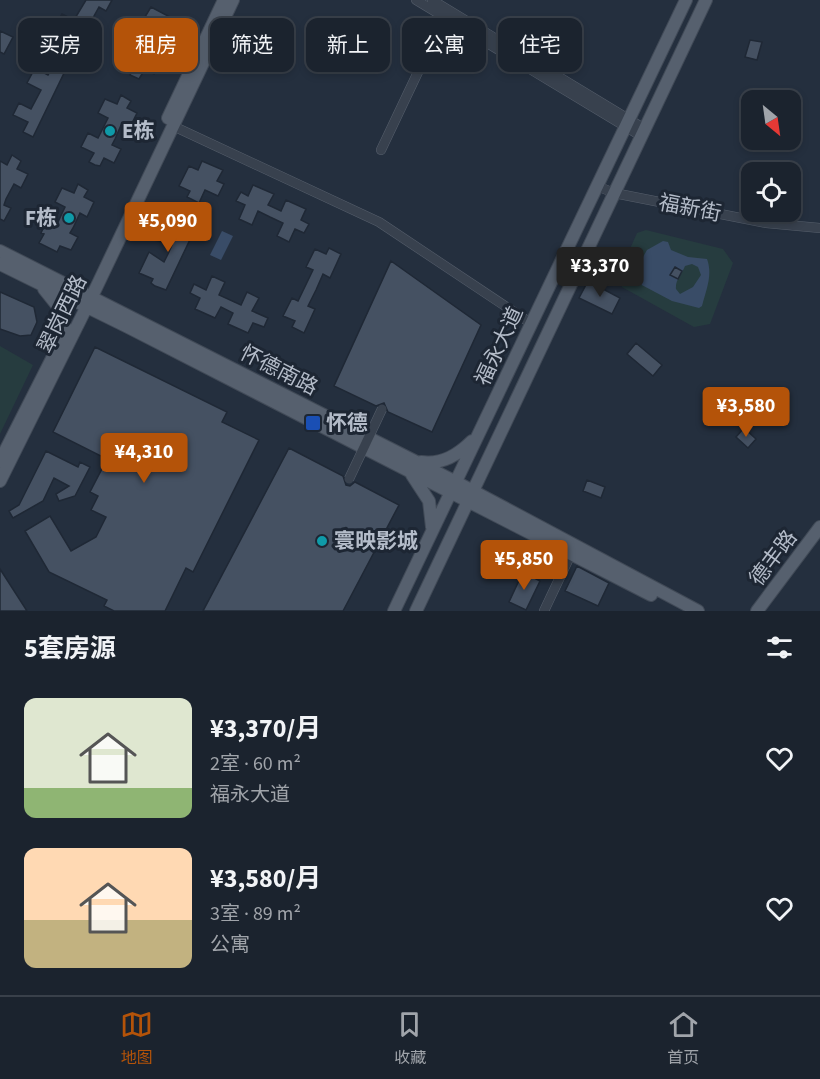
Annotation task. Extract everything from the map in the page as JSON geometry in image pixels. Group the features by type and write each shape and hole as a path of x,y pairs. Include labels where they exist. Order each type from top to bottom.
{"main road":[{"name":"翠岗西路","path":"0,481 224,0"},
{"name":"翠岗西路","path":"0,461 63,335 86,299 233,0"},
{"name":"福永大道","path":"394,611 686,0"},
{"name":"福永大道","path":"416,611 706,0"},
{"name":"怀德南路","path":"0,251 86,299 698,611"},
{"name":"怀德南路","path":"0,264 34,280 86,299"},
{"path":"34,280 54,299 60,309 63,335"},
{"path":"430,536 433,519 429,501 408,464 433,463 450,458 463,450 480,431"},
{"name":"怀德南路","path":"471,496 570,554 681,611"},
{"name":"德丰路","path":"757,611 820,527"}],"street":[{"path":"416,0 446,13 627,123 640,126 643,133"},
{"path":"432,0 446,13"},
{"path":"381,150 446,13"},
{"path":"173,126 379,222 531,324"},
{"name":"福新街","path":"597,186 614,193 766,223 820,228"},
{"path":"349,479 382,409"},
{"path":"544,611 570,554"}],"green space":[{"path":"646,230 723,249 733,263 710,324 694,327 622,287 618,276 637,233"},
{"path":"0,346 33,365 0,434"}],"water":[{"path":"222,231 233,236 221,260 210,255"},
{"path":"663,241 668,242 671,250 688,257 707,259 709,277 702,306 699,308 672,301 638,283 635,271 647,250","holes":["692,264 698,267 701,275 693,287 680,294 676,286 685,266"]}],"building":[{"path":"86,0 112,0 106,11 99,7 93,18 75,18"},
{"path":"151,7 170,17 170,18 144,18"},
{"path":"0,31 13,37 4,54 0,52"},
{"path":"750,40 762,42 757,60 745,57"},
{"path":"33,72 42,72 48,75 50,72 65,72 33,137 23,132 28,122 13,115 19,103 31,109 41,90 27,83"},
{"path":"132,72 143,72 139,79 130,75"},
{"name":"E栋","path":"121,95 131,101 127,108 137,113 130,127 122,123 112,145 121,149 114,163 104,158 100,166 95,165 89,162 94,153 81,147 88,133 98,138 108,118 98,113 105,99 117,104"},
{"path":"12,155 21,161 17,169 28,174 21,188 14,184 6,199 4,205 11,208 4,221 0,219 0,161 7,165"},
{"path":"202,161 223,170 217,181 224,184 218,196 205,190 199,203 187,197 190,191 179,186 189,166 198,170"},
{"name":"F栋","path":"78,184 88,190 84,197 94,202 87,217 80,213 70,233 78,237 71,250 60,246 57,252 39,243 44,234 41,233 46,222 56,226 65,207 55,202 62,188 74,193"},
{"path":"253,185 274,194 268,205 281,211 286,200 306,209 301,220 309,224 304,233 295,229 289,242 277,236 283,223 258,211 252,225 239,219 245,205 236,201 241,192 248,196"},
{"path":"164,219 178,226 180,222 185,223 195,229 166,290 155,286 151,283 153,279 139,273 149,252 164,262 168,254 172,245 155,240"},
{"path":"329,248 341,254 330,278 323,274 308,306 315,309 304,333 292,327 295,321 283,316 292,298 298,301 313,270 306,267 315,249 326,254"},
{"path":"391,261 481,325 432,432 388,412 384,403 376,406 334,386"},
{"path":"675,267 682,271 678,279 670,275"},
{"path":"212,276 225,282 219,295 241,305 247,292 259,298 252,311 268,318 264,327 253,323 248,333 228,324 233,313 221,307 215,318 195,309 200,298 190,293 194,284 206,290"},
{"path":"588,281 620,298 612,314 579,298"},
{"path":"0,292 34,307 37,322 31,335 20,336 0,329"},
{"path":"636,343 662,365 653,376 627,354"},
{"path":"95,347 227,412 222,422 259,440 193,572 186,568 165,611 114,611 104,606 107,600 49,572 25,531 50,516 71,551 96,537 106,517 91,510 98,496 90,492 107,459 53,432"},
{"path":"743,403 760,417 752,426 735,412"},
{"path":"744,428 756,439 748,448 736,437"},
{"path":"289,448 343,476 346,485 350,486 355,482 399,505 343,611 203,611"},
{"path":"46,451 78,467 80,462 90,467 75,496 59,501 56,494 69,486 54,478 43,501 13,518 9,511 19,505"},
{"path":"587,480 605,487 601,498 583,491"},
{"path":"577,566 609,583 598,606 565,591"},
{"path":"0,569 27,611 0,611"},
{"path":"523,572 540,581 526,610 509,602"}],"place":[{"name":"E栋","path":"110,131"},
{"name":"F栋","path":"69,218"},
{"name":"怀德","path":"313,423"},
{"name":"寰映影城","path":"322,541"}]}
